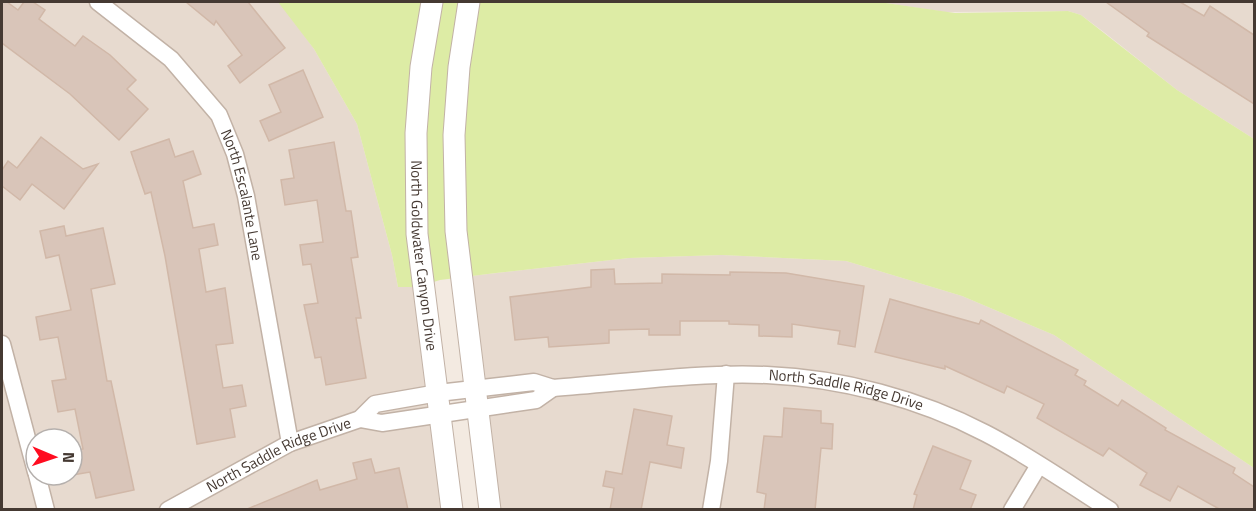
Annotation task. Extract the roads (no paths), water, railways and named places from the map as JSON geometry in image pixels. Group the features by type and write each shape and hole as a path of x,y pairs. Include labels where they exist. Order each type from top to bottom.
{"street":[{"name":"North Escalante Lane","path":"98,2 171,59 219,115 235,154 246,196 290,443"},
{"name":"North Goldwater Canyon Drive","path":"432,2 421,67 416,133 417,234 452,510"},
{"path":"469,2 459,67 454,135 456,231 464,312 490,510"},
{"path":"2,344 24,428"},
{"name":"North Saddle Ridge Drive","path":"168,510 290,443 360,419 375,404 439,403 477,398 534,382 553,388 726,374 769,375 849,385 916,404 985,433 1110,510"},
{"path":"711,510 719,460 726,374"},
{"path":"1012,510 1039,465"},
{"path":"40,487 46,510"}]}
